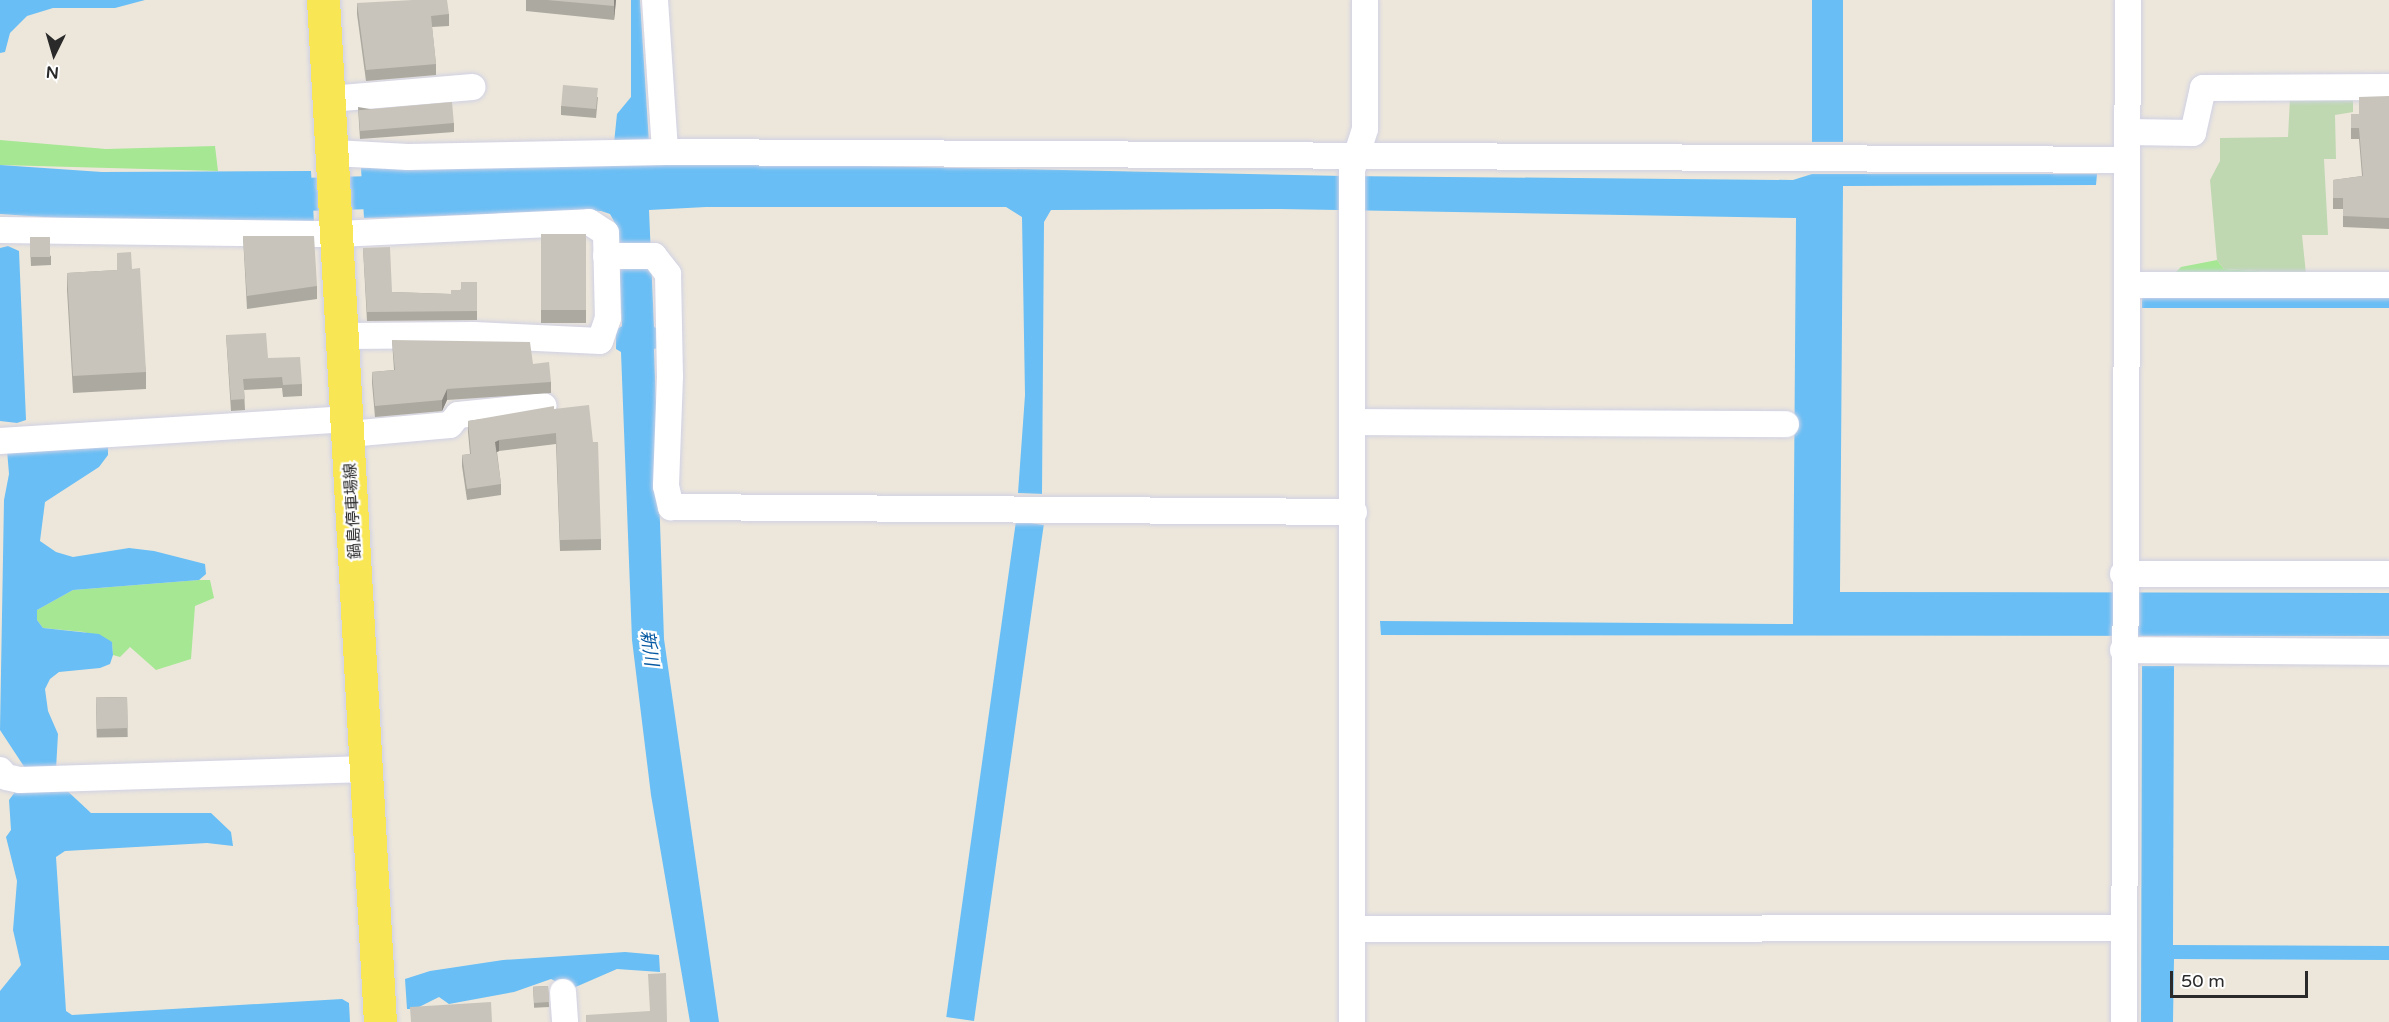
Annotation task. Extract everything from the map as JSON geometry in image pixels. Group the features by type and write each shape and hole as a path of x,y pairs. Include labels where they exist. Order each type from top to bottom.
{"main road":[{"name":"鍋島停車場線","path":"323,0 334,153 380,1022"}],"street":[{"path":"655,0 665,152"},
{"path":"1352,1022 1364,929 1354,512 1361,422 1352,225 1354,163 1364,143 1365,129 1365,0"},
{"path":"2124,1022 2123,579 2128,0"},
{"path":"330,99 472,87"},
{"path":"2127,132 2193,133 2203,88 2389,87"},
{"path":"334,153 408,157 665,152 1354,163 2127,160"},
{"path":"0,230 338,234 589,222 606,233 610,256 608,318 600,341 474,335 344,336"},
{"path":"610,256 654,256 668,274 670,376 666,486 671,507 1354,512"},
{"path":"2127,285 2389,285"},
{"path":"0,441 450,425 458,416 544,406"},
{"path":"1361,422 1786,424"},
{"path":"2123,579 2389,574"},
{"path":"2123,645 2158,650 2389,652"},
{"path":"0,770 6,777 20,780 367,769"},
{"path":"1364,929 2124,928"},
{"path":"563,992 565,1022"}],"green space":[{"path":"2353,96 2353,112 2335,115 2336,159 2324,159 2328,235 2302,235 2306,274 2224,269 2217,260 2210,180 2220,161 2220,138 2288,137 2290,98"},
{"path":"0,140 106,149 215,146 218,171 0,165"},
{"path":"2217,260 2224,269 2306,274 2169,279 2181,267"},
{"path":"210,580 214,598 195,606 191,659 156,670 130,647 120,657 113,655 112,642 84,632 43,628 37,620 37,610 73,590"}],"water":[{"path":"0,0 145,0 115,8 53,8 27,16 10,33 5,52 0,53"},
{"path":"631,0 640,0 649,142 614,143 617,114 631,97"},
{"path":"1812,0 1843,0 1843,142 1812,142"},
{"name":"新川","path":"632,161 1343,176 1793,180 1812,174 2097,174 2096,185 1843,186 1840,592 2389,593 2389,636 1381,635 1380,621 1793,624 1796,218 1280,209 1051,210 1044,222 1042,494 1018,493 1025,395 1022,217 1006,207 706,207 649,210 654,327 661,330 661,347 654,349 664,639 719,1022 690,1022 651,795 632,640 621,352 616,349 616,330 622,326 617,227 610,214 601,211 364,218 361,168"},
{"path":"0,165 102,172 311,171 314,223 87,220 0,214"},
{"path":"8,246 19,251 26,420 17,423 0,421 0,248"},
{"path":"2142,296 2389,296 2389,308 2142,308"},
{"path":"108,446 108,455 99,467 45,502 40,541 56,552 73,557 129,548 154,551 205,564 206,574 199,580 73,590 37,610 37,620 43,628 99,634 112,642 113,655 110,664 100,668 59,672 50,679 45,689 48,711 58,734 56,769 25,768 0,730 4,500 9,474 7,450"},
{"path":"1016,521 1044,525 974,1021 946,1017"},
{"path":"2142,666 2174,666 2173,945 2389,946 2389,960 2174,959 2173,1022 2141,1022"},
{"path":"62,786 91,813 211,813 231,832 233,846 207,843 65,851 56,857 66,1011 72,1015 342,999 349,1003 350,1022 0,1022 0,991 21,965 13,930 17,881 6,837 11,830 9,800 18,788"},
{"path":"625,952 659,955 660,972 617,969 571,989 551,979 514,992 449,1004 439,997 415,1009 407,1009 405,979 430,971 503,960"}],"building":[{"path":"447,0 449,14 431,16 436,64 366,70 357,3"},
{"path":"547,0 614,0 614,6"},
{"path":"563,85 598,88 596,109 561,106"},
{"path":"2389,96 2389,218 2343,216 2343,198 2333,198 2333,180 2363,176 2359,128 2351,128 2351,114 2359,114 2359,97"},
{"path":"452,102 454,123 360,131 358,110"},
{"path":"541,234 586,234 586,310 541,310"},
{"path":"243,236 314,236 317,286 247,296"},
{"path":"30,237 50,237 50,257 30,257"},
{"path":"390,247 392,292 451,294 451,290 461,290 461,282 477,282 477,311 367,312 363,248"},
{"path":"131,252 132,269 140,268 146,372 73,376 67,273 117,270 117,253"},
{"path":"266,333 268,358 300,357 302,384 283,385 282,377 243,379 245,399 231,400 226,335"},
{"path":"392,340 530,342 533,364 549,362 551,382 447,389 442,400 375,406 372,372 395,370"},
{"path":"589,405 593,442 598,442 601,539 560,540 556,433 495,442 501,484 467,489 462,455 471,454 468,421 554,406 554,409"},
{"path":"127,697 128,728 97,729 96,698"},
{"path":"666,973 667,1022 586,1022 586,1015 650,1011 648,974"},
{"path":"548,986 549,1002 534,1003 533,987"},
{"path":"491,1002 492,1022 411,1022 410,1007"}],"waterway":[{"path":"268,195 406,191"}]}
